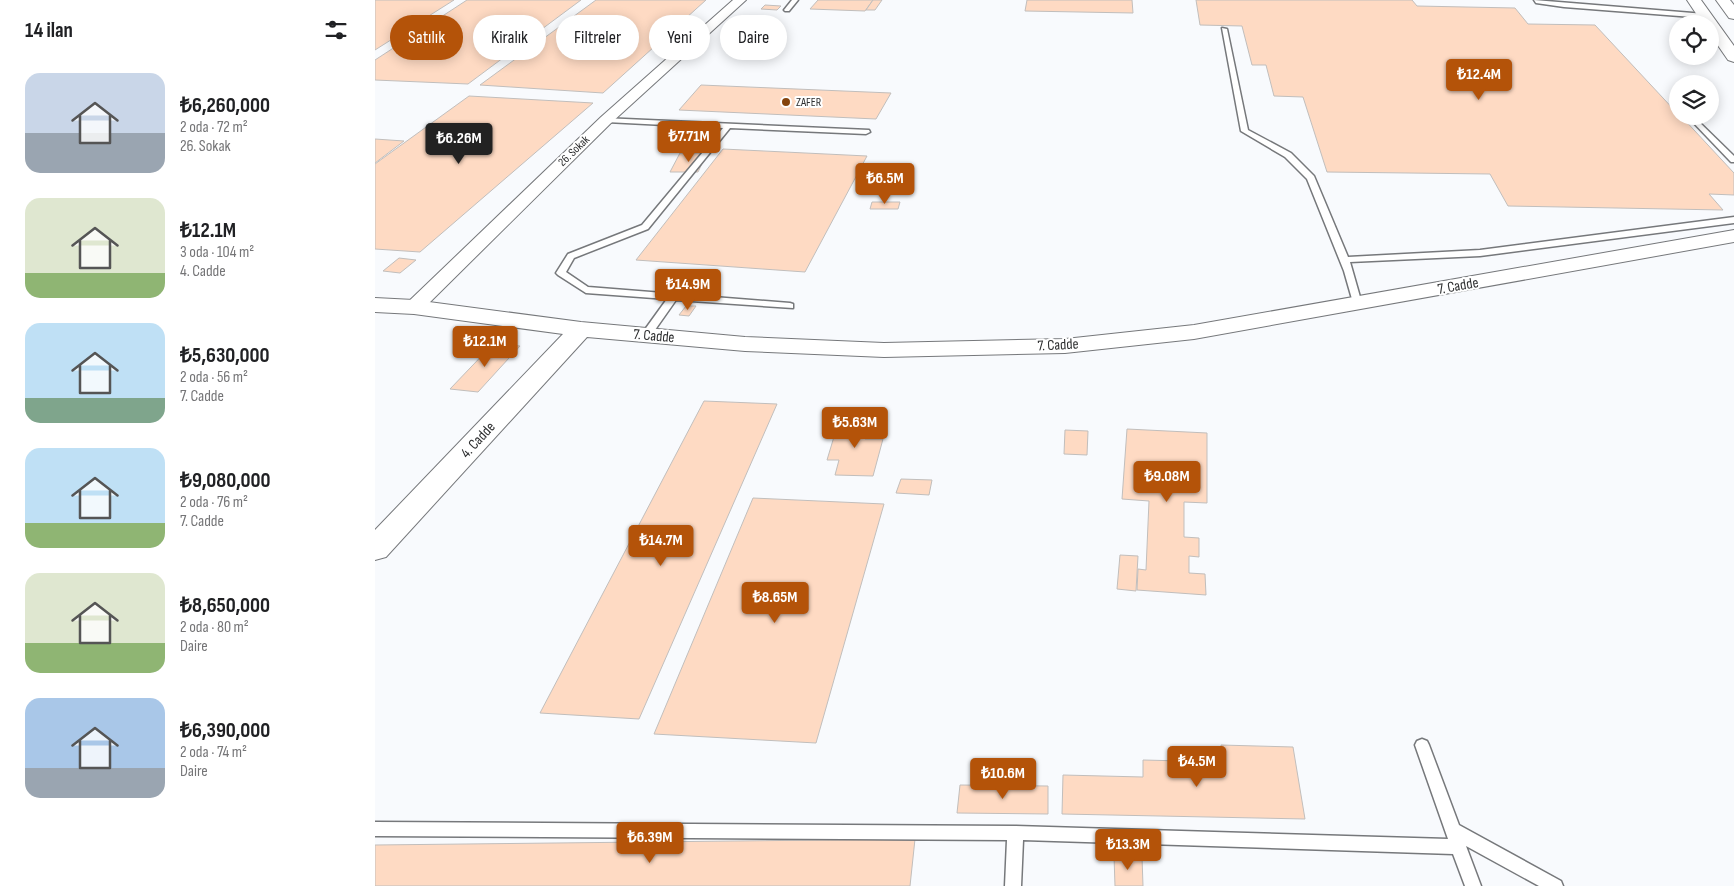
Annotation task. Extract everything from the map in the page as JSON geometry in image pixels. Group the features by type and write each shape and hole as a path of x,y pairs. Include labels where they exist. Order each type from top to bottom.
{"street":[{"name":"26. Sokak","path":"414,307 606,120 740,0"},
{"path":"1694,0 1704,15"},
{"path":"1723,0 1734,14"},
{"path":"1719,36 1734,57"},
{"name":"7. Cadde","path":"375,305 414,307 581,329 745,344 884,350 1065,346 1194,332 1734,236"},
{"name":"4. Cadde","path":"375,549 581,329"}],"lane":[{"path":"787,10 795,0"},
{"path":"1536,1 1692,15"},
{"path":"1224,29 1245,131 1288,155 1311,178 1345,260 1357,304"},
{"path":"606,120 866,132"},
{"path":"1698,125 1734,160"},
{"path":"728,126 645,227 571,256 561,273 586,290 791,306"},
{"path":"1345,260 1480,253 1734,220"},
{"path":"646,335 673,297"},
{"path":"1422,745 1473,886"},
{"path":"375,829 1015,833 1459,847"},
{"path":"1453,830 1555,886"},
{"path":"1013,886 1015,833"}],"building":[{"path":"375,0 454,0 430,15 390,15 390,41 375,50"},
{"path":"467,0 581,0 561,15 556,15 556,19 546,26 546,15 473,15 473,60 500,60 468,84 375,80 375,60 390,50 390,60 463,60 463,15 444,15"},
{"path":"596,0 706,0 689,15 649,15 649,51 603,93 480,85 514,60 546,60 546,37 556,29 556,60 639,60 639,15 576,15"},
{"path":"818,0 873,0 865,11 810,9"},
{"path":"873,0 882,0 875,10 866,10"},
{"path":"1027,0 1132,0 1133,13 1025,11"},
{"path":"1196,0 1412,0 1417,6 1515,8 1528,24 1595,25 1669,104 1669,125 1689,125 1734,173 1734,195 1709,194 1723,210 1508,206 1490,174 1327,172 1303,97 1274,96 1266,65 1252,65 1242,26 1200,25"},
{"path":"765,5 781,6 777,10 761,9"},
{"name":"ZAFER","path":"701,85 891,93 876,119 679,110"},
{"path":"469,96 593,103 420,252 375,249 375,164"},
{"path":"375,139 404,141 375,163"},
{"path":"723,149 867,156 805,272 636,260"},
{"path":"680,153 707,153 698,172 670,172"},
{"path":"872,202 900,202 898,209 870,209"},
{"path":"399,258 416,260 400,273 383,271"},
{"path":"686,306 696,306 689,316 679,315"},
{"path":"493,344 520,346 478,392 450,389"},
{"path":"704,401 777,404 639,719 540,713"},
{"path":"839,420 870,421 865,439 883,439 873,476 835,475 839,460 827,460"},
{"path":"1127,429 1207,433 1207,503 1184,502 1184,537 1199,538 1199,557 1189,556 1189,573 1205,574 1206,595 1137,590 1138,569 1146,570 1149,501 1122,499"},
{"path":"1065,430 1088,431 1087,455 1064,454"},
{"path":"901,479 932,480 929,495 896,493"},
{"path":"753,498 884,504 816,743 654,734"},
{"path":"1120,555 1138,556 1136,591 1117,589"},
{"path":"1221,745 1293,747 1305,819 1062,814 1063,775 1143,777 1143,760 1223,762"},
{"path":"960,785 1048,786 1048,814 957,813"},
{"path":"915,839 910,886 375,886 375,845"},
{"path":"1114,856 1142,857 1143,886 1115,886"}],"place":[{"name":"ZAFER","path":"786,102"}]}
